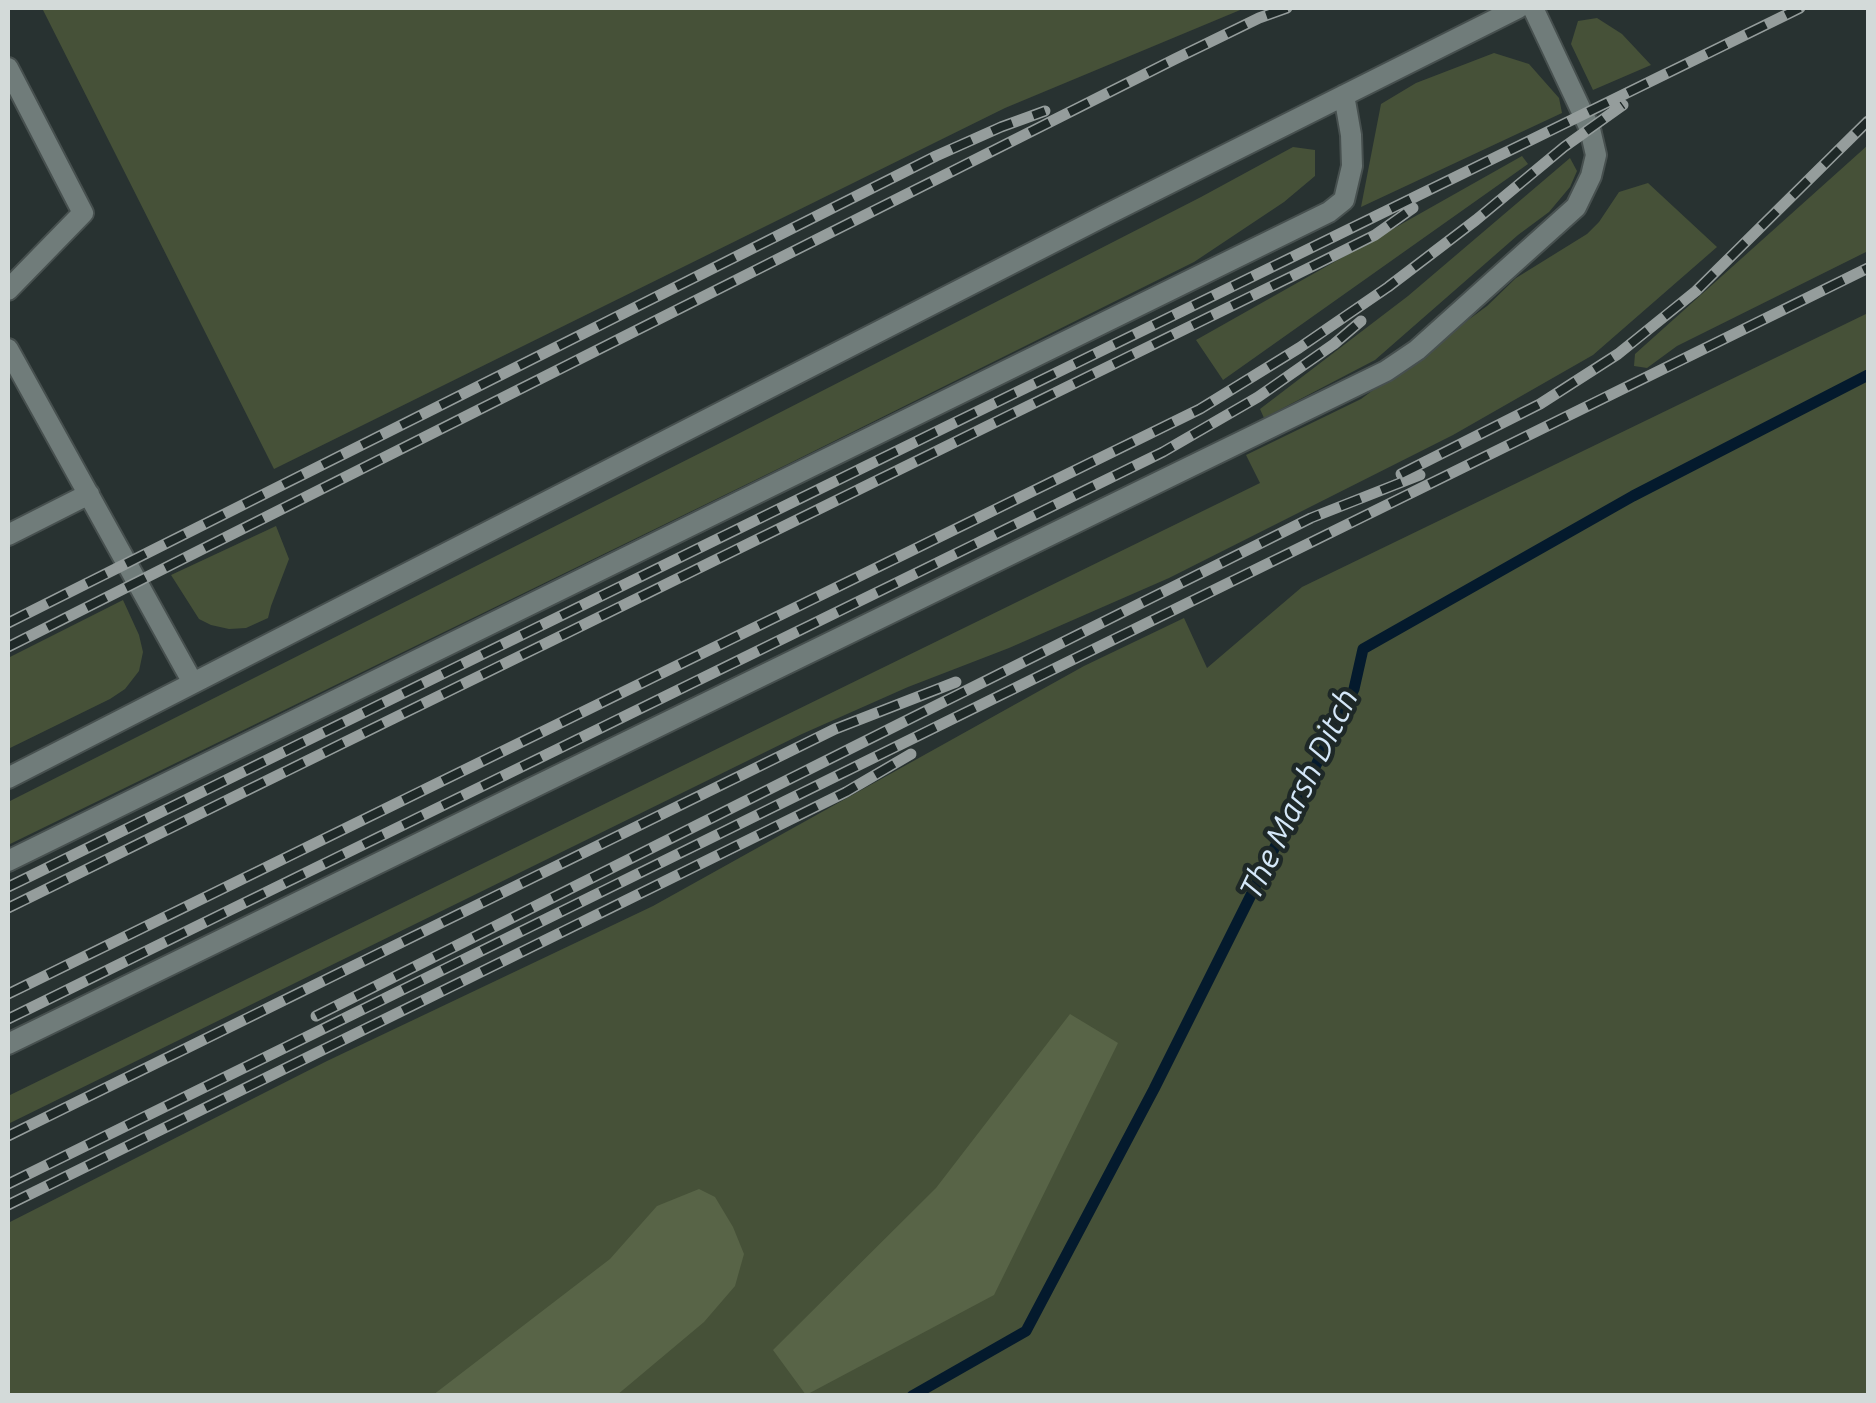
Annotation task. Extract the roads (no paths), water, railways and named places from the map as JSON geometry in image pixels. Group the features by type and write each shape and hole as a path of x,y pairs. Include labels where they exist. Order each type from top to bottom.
{"lane":[{"path":"8,778 1518,8"},
{"path":"8,1044 1386,370 1417,350 1576,207 1591,176 1596,155 1590,129 1533,8"},
{"path":"8,68 83,212 8,290"},
{"path":"8,861 1329,212 1344,200 1352,166 1344,95"},
{"path":"8,349 193,682"},
{"path":"8,535 89,494"}],"waterway":[{"name":"The Marsh Ditch","path":"912,1396 1026,1331 1154,1089 1354,689 1363,649 1633,496 1868,375"}],"railway":[{"path":"8,647 1175,59 1287,8"},
{"path":"8,887 1800,8"},
{"path":"8,994 1200,409 1388,287 1623,105"},
{"path":"8,623 936,156 1045,111"},
{"path":"1401,474 1540,404 1618,354 1696,291 1868,121"},
{"path":"8,908 1315,265 1375,235 1413,208"},
{"path":"8,1184 1868,268"},
{"path":"8,1019 1163,452 1258,397 1361,321"},
{"path":"316,1016 1311,518 1420,475"},
{"path":"8,1136 835,729 956,682"},
{"path":"8,1205 846,792 911,754"}]}
